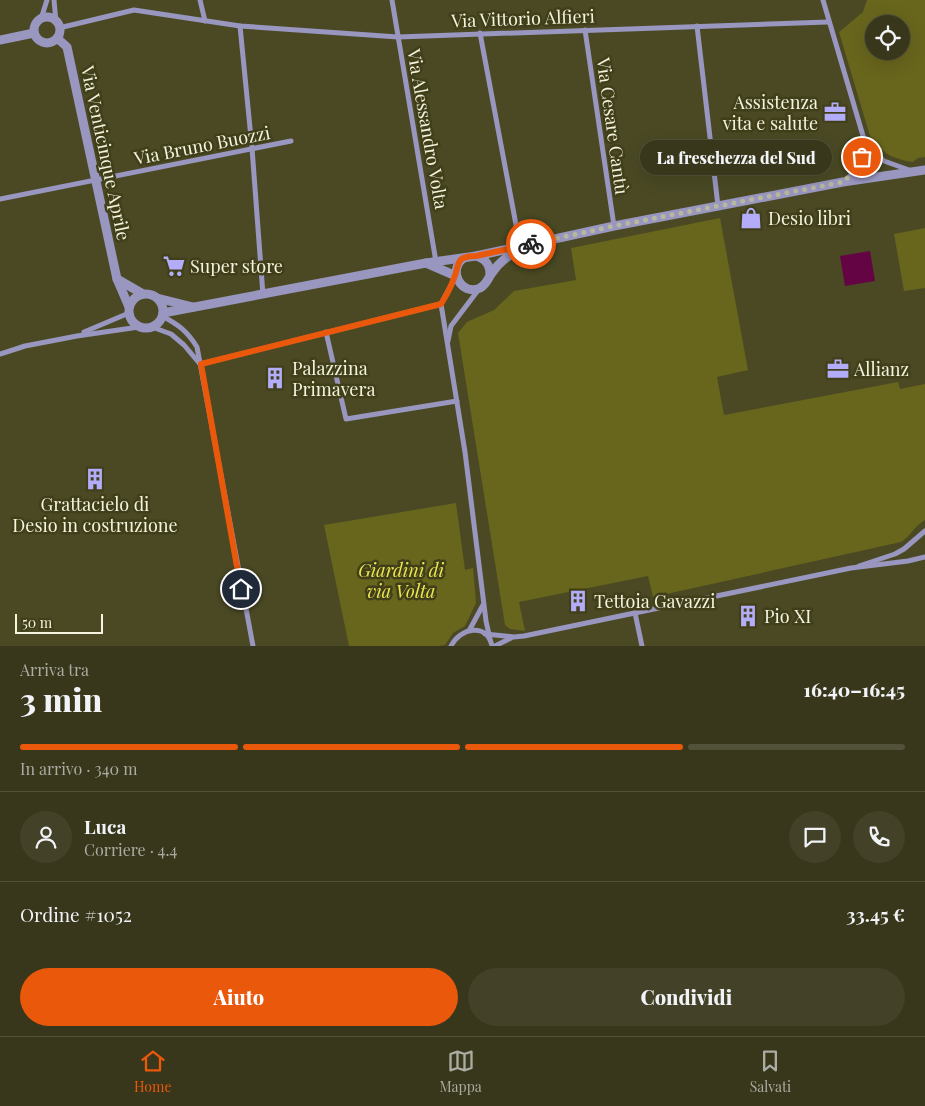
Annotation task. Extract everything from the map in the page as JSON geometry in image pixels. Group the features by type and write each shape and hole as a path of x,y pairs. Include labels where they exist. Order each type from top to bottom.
{"street":[{"path":"40,19 49,18 58,29 50,42 42,42 34,33 35,25 40,19 47,0"},
{"name":"Via Venticinque Aprile","path":"54,0 58,29 67,47 117,279 129,310"},
{"path":"200,0 205,21"},
{"name":"Via Alessandro Volta","path":"392,0 436,262"},
{"path":"823,0 866,146 884,161 914,172"},
{"name":"Via Vittorio Alfieri","path":"58,29 134,10 240,26 398,37 828,22"},
{"path":"240,26 252,148 263,295"},
{"path":"697,26 718,206"},
{"name":"Via Cesare Cantù","path":"585,30 614,226"},
{"path":"0,40 34,33"},
{"path":"480,33 520,246"},
{"name":"Via Bruno Buozzi","path":"0,199 291,141"},
{"path":"843,182 858,168 866,146"},
{"path":"163,315 426,263 476,256 614,226 843,182 925,170"},
{"path":"426,263 456,276 465,288 472,290 486,284 490,275 504,258 537,242"},
{"path":"476,256 485,260 490,275"},
{"path":"464,258 457,266 456,276 441,304 457,401 488,636 494,646 514,637 635,612 851,568 908,562 925,557"},
{"path":"117,279 143,294"},
{"path":"447,344 452,326 479,288"},
{"path":"77,336 129,310 137,296 143,294 153,295 157,298 195,308"},
{"path":"129,310 134,323 145,328 152,327 157,324 163,315 161,303 157,298"},
{"path":"201,364 441,304"},
{"path":"163,315 179,324 197,347 253,646"},
{"path":"0,354 25,346 139,326"},
{"path":"152,327 171,334 201,364"},
{"path":"326,332 346,419 457,401"},
{"path":"851,568 895,554 904,549 925,531"},
{"path":"451,646 455,638 462,632 470,629 484,604"},
{"path":"635,612 642,646"},
{"path":"470,629 488,636 514,637"}],"green space":[{"path":"867,0 925,0 925,157 918,158 913,162 899,159 883,151 870,136 839,32 863,12"},
{"path":"720,218 748,370 717,377 724,415 898,382 900,389 925,384 925,520 901,542 653,597 648,576 519,602 525,631 510,629 505,625 458,333 467,322 494,310 514,291 576,280 571,248"},
{"path":"925,228 925,288 904,291 894,234"},
{"name":"Giardini di via Volta","path":"456,503 465,570 473,568 476,603 465,626 453,633 445,645 349,646 324,525"}],"shaded area":[{"path":"870,251 875,281 845,286 840,256"}],"way so far":[{"path":"531,244 843,182 858,168 862,157"}],"place":[{"name":"Assistenza vita e salute","path":"835,112"},
{"name":"La freschezza del Sud","path":"862,157"},
{"name":"Desio libri","path":"751,218"},
{"name":"Super store","path":"174,266"},
{"name":"Allianz","path":"838,369"},
{"name":"Palazzina Primavera","path":"275,378"},
{"name":"Grattacielo di Desio in costruzione","path":"95,479"},
{"name":"Tettoia Gavazzi","path":"578,601"},
{"name":"Pio XI","path":"748,616"}],"route":[{"path":"241,589 201,364 441,304 456,276 457,266 462,259 531,244"}]}
